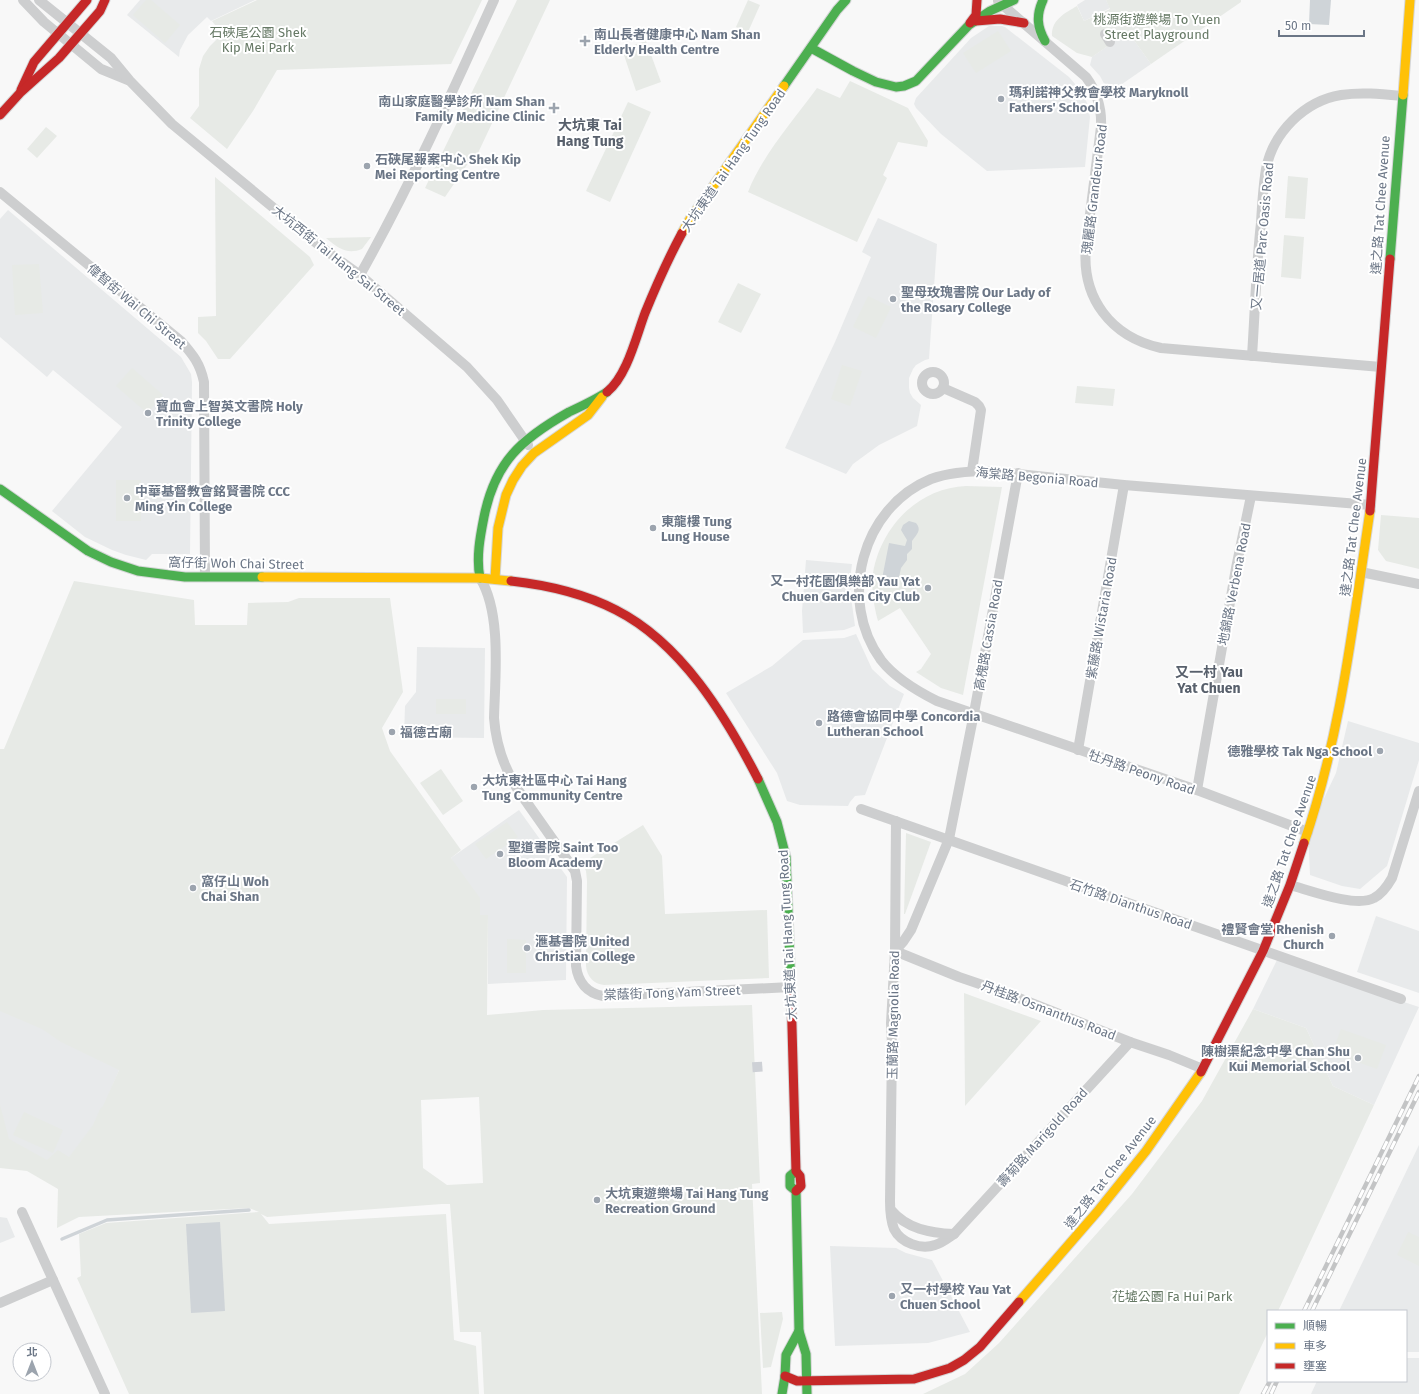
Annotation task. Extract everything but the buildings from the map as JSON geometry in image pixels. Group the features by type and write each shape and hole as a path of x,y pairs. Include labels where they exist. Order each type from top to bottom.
{"main road":[{"path":"20,93 34,62 87,0"},
{"path":"0,115 20,93 46,71 82,33 100,11 105,0"},
{"name":"大坑東道 Tai Hang Tung Road","path":"807,1394 806,1354 799,1331 796,1191 790,1186 790,1176 796,1171 791,987 785,854 772,806 752,765 705,692 684,665 665,645 655,636 627,617 588,598 549,586 496,579 497,541 506,492 514,475 526,460 534,453 588,415 604,394 612,387 620,374 653,293 680,235 837,10 846,0"},
{"path":"970,24 976,15 977,0"},
{"path":"811,48 872,80 897,87 906,86 916,81 970,24 1000,2 1014,0"},
{"path":"1043,0 1038,10 1037,22 1039,31 1045,41"},
{"name":"達之路 Tat Chee Avenue","path":"785,1376 797,1381 914,1379 950,1368 980,1348 1097,1212 1146,1151 1203,1069 1264,951 1290,885 1308,832 1324,780 1341,704 1371,505 1410,0"},
{"path":"970,24 996,19 1011,19 1024,24"},
{"name":"大坑東道 Tai Hang Tung Road","path":"480,578 478,562 484,515 487,503 502,467 514,450 525,440 550,424 604,394"},
{"name":"窩仔街 Woh Chai Street","path":"0,489 88,551 111,562 138,571 180,576 205,577 496,579"},
{"name":"大坑東道 Tai Hang Tung Road","path":"782,1394 786,1355 799,1331"},
{"path":"798,1389 807,1381"}],"street":[{"name":"大坑西街 Tai Hang Sai Street","path":"23,0 32,11 102,70 130,81"},
{"name":"大坑西街 Tai Hang Sai Street","path":"39,0 112,58 130,81 172,124 321,247 360,275 468,367 497,400 534,453"},
{"path":"360,275 383,234 424,153 494,0"},
{"name":"瑰麗路 Grandeur Road","path":"1000,2 1086,77 1095,91 1101,109 1101,127 1085,255 1086,269 1088,283 1093,296 1112,323 1126,335 1143,343 1170,349 1381,367"},
{"name":"又一居道 Parc Oasis Road","path":"1252,356 1259,236 1266,168 1270,153 1277,139 1297,116 1324,100 1339,95 1355,94 1402,96"},
{"name":"偉智街 Wai Chi Street","path":"0,192 180,341 196,357 204,382 205,577"},
{"path":"943,388 975,402 981,410 972,471"},
{"name":"海棠路 Begonia Road","path":"974,713 931,698 920,692 889,669 881,659 869,638 863,621 859,597 860,570 865,552 873,533 886,512 902,496 930,480 948,474 972,471 990,471 1124,485 1371,505"},
{"name":"高槐路 Cassia Road","path":"895,951 911,930 948,839 974,713 1018,473"},
{"name":"紫藤路 Wistaria Road","path":"1078,750 1124,485"},
{"name":"地錦路 Verbena Road","path":"1197,790 1236,568 1251,496"},
{"path":"1361,572 1419,584"},
{"name":"棠蔭街 Tong Yam Street","path":"480,578 487,591 494,620 494,718 500,752 504,765 518,790 575,871 577,881 576,973 582,984 591,992 603,996 791,987"},
{"name":"牡丹路 Peony Road","path":"974,713 1197,790 1308,832"},
{"path":"1290,885 1345,900 1364,901 1374,898 1387,886 1392,878 1419,791"},
{"name":"石竹路 Dianthus Road","path":"861,809 1401,999"},
{"name":"玉蘭路 Magnolia Road","path":"890,1209 896,821"},
{"name":"丹桂路 Osmanthus Road","path":"895,951 959,977 1009,994 1203,1069"},
{"name":"壽菊路 Marigold Road","path":"890,1209 895,1230 910,1244 930,1247 942,1242 954,1234 1130,1042"},
{"path":"890,1209 898,1218 919,1229 933,1233 954,1234"},
{"path":"22,1212 105,1394"},
{"path":"0,1303 52,1280"}],"shaded area":[{"path":"140,0 255,0 211,21 207,17 188,35 180,50 179,57 127,15"},
{"path":"1085,0 1106,0 1110,8 1084,21 1077,5"},
{"path":"1310,0 1331,0 1329,25 1309,24"},
{"name":"瑪利諾神父教會學校 Maryknoll Fathers' School","path":"989,26 1005,27 1069,77 1082,92 1087,103 1090,117 1085,167 987,171 941,134 916,108 914,104 916,98 971,38"},
{"path":"1128,32 1151,64 1109,93 1100,76 1090,65 1092,57"},
{"path":"8,210 181,357 191,374 190,554 152,554 146,560 126,555 85,537 52,511 122,427 53,370 47,377 0,337 0,219"},
{"path":"878,218 937,244 929,359 916,365 909,378 910,393 921,405 917,426 879,445 853,464 846,474 785,448 835,342 871,257 862,252"},
{"path":"909,521 916,523 919,530 912,541 912,549 907,554 907,560 901,568 897,587 881,584 889,543 905,546 907,540 901,530 903,525"},
{"path":"806,560 852,564 850,580 855,626 844,630 803,633 802,611"},
{"name":"路德會協同中學 Concordia Lutheran School","path":"856,634 872,669 890,686 904,694 865,795 855,796 848,806 800,805 787,801 777,773 726,693 772,666 803,640 844,638"},
{"path":"417,647 485,648 484,738 404,737 405,706 416,692"},
{"path":"1348,721 1419,743 1419,760 1387,866 1360,889 1342,886 1310,875 1308,832 1336,773"},
{"path":"519,810 567,877 566,980 488,984 488,916 480,915 451,858"},
{"path":"1376,916 1419,931 1419,993 1357,972"},
{"name":"陳樹渠紀念中學 Chan Shu Kui Memorial School","path":"1277,960 1419,1007 1374,1105 1333,1086 1306,1028 1253,1009"},
{"path":"0,1007 122,1063 90,1139 50,1174 0,1152"},
{"path":"1419,1145 1419,1352 1407,1352 1407,1310 1339,1310"},
{"path":"0,1217 7,1218 15,1237 0,1243"},
{"path":"220,1222 225,1311 191,1313 186,1224"},
{"name":"又一村學校 Yau Yat Chuen School","path":"830,1246 896,1248 906,1253 932,1260 970,1332 928,1343 835,1346"},
{"path":"1407,1358 1419,1358 1419,1394 1311,1394 1317,1382 1407,1382"}],"green space":[{"path":"146,0 151,0 180,25 165,43 133,15"},
{"name":"石硤尾公園 Shek Kip Mei Park","path":"257,0 482,0 451,64 277,70 253,111 227,149 190,118 199,106 199,69 203,56 210,46 222,34 212,21"},
{"path":"517,0 550,0 478,153 471,159 445,197 425,188"},
{"path":"748,0 760,5 748,32 736,27"},
{"name":"桃源街遊樂場 To Yuen Street Playground","path":"1106,0 1241,0 1241,2 1151,64 1128,32 1092,57 1077,53 1052,36 1052,30 1056,21 1068,11 1077,6 1084,21 1110,9"},
{"path":"998,31 1011,51 976,73 963,53"},
{"path":"646,41 661,82 636,91 622,49"},
{"path":"850,81 908,108 928,141 927,147 898,142 883,175 887,178 857,242 748,192 754,178 770,151 817,88 840,98"},
{"path":"628,102 651,112 610,202 586,191"},
{"path":"46,127 57,136 37,158 27,149"},
{"path":"1288,176 1308,178 1305,219 1285,218"},
{"path":"215,177 310,257 314,265 230,359 218,359 206,341 198,333 198,317 216,316"},
{"path":"1284,235 1304,237 1301,279 1281,277"},
{"path":"371,237 362,249 357,251 343,250 326,238"},
{"path":"39,264 43,313 15,315 12,265"},
{"path":"738,283 761,294 741,333 718,322"},
{"path":"868,296 891,307 876,338 853,327"},
{"path":"842,365 862,371 850,406 831,399"},
{"path":"132,368 163,395 147,413 116,386"},
{"path":"1077,386 1115,389 1113,406 1075,403"},
{"path":"116,480 141,480 141,521 116,521"},
{"name":"又一村花園俱樂部 Yau Yat Chuen Garden City Club","path":"966,486 1002,487 963,695 941,688 916,672 921,669 931,654 900,608 878,621 872,585 877,556 884,540 904,513 918,502 932,494 949,488"},
{"path":"1381,515 1419,518 1419,569 1386,561 1378,550"},
{"path":"74,581 194,600 195,625 247,625 248,603 288,602 299,598 390,598 403,692 382,728 390,751 461,850 451,858 480,898 480,915 488,915 487,1015 543,1010 752,1005 760,1183 752,1184 762,1394 484,1394 481,1332 460,1332 450,1204 442,1204 267,1217 261,1214 269,1224 446,1214 454,1340 476,1346 479,1394 129,1394 77,1278 81,1276 79,1234 106,1223 259,1212 249,1208 79,1217 57,1228 58,1189 27,1171 0,1168 0,1105 9,1139 47,1160 58,1150 69,1157 93,1125 119,1070 61,1042 42,1029 0,1011 0,749 4,749","holes":["479,1097 483,1183 447,1185 423,1168 421,1100"]},
{"path":"436,699 466,699 466,714 436,714"},
{"path":"441,769 463,801 443,815 420,783"},
{"path":"507,822 518,837 486,859 475,844"},
{"path":"643,825 662,856 665,914 767,910 769,978 604,985 597,983 589,977 586,966 587,881 586,871 582,863"},
{"path":"906,833 931,842 904,914"},
{"path":"507,939 526,940 526,973 507,973"},
{"path":"964,993 1041,1021 965,1106 965,1096"},
{"name":"花墟公園 Fa Hui Park","path":"1253,1009 1306,1028 1333,1086 1374,1105 1278,1310 1267,1310 1267,1334 1239,1394 923,1394 965,1374 999,1343 1132,1194 1202,1101"},
{"path":"1341,1029 1386,1045 1377,1069 1332,1053"},
{"path":"24,1112 63,1130 53,1153 13,1135"},
{"path":"1408,1232 1419,1237 1419,1266 1397,1255"},
{"path":"782,1312 783,1319 771,1367 763,1368 760,1313"}],"waterway":[{"path":"62,1239 107,1220 249,1210"}],"tunnel":[{"path":"757,1062 758,1076"}],"railway":[{"path":"1304,1310 1419,1076"},
{"path":"1312,1310 1419,1092"},
{"path":"1263,1394 1269,1382"},
{"path":"1271,1394 1277,1382"}],"traffic: fast":[{"path":"784,86 837,10 846,0"},
{"path":"811,48 876,82 896,87 904,86 916,81 969,25 990,11 1014,0"},
{"path":"1043,0 1039,11 1038,21 1040,31 1045,41"},
{"path":"1390,259 1403,95"},
{"path":"480,578 478,555 484,517 495,481 503,467 513,454 537,432 569,412 607,392"},
{"path":"0,489 88,551 111,562 138,571 185,577 262,577"},
{"path":"758,779 777,822 786,857 791,991"},
{"path":"796,1171 790,1176 790,1186 796,1191 799,1331 806,1354 807,1394"},
{"path":"782,1394 786,1355 799,1331"}],"traffic: slow":[{"path":"1403,95 1410,0"},
{"path":"682,233 690,219 784,86"},
{"path":"495,579 498,528 506,495 513,480 522,466 534,453 588,415 602,397"},
{"path":"1304,843 1317,802 1337,720 1370,511"},
{"path":"262,577 480,578 511,581"},
{"path":"1019,1302 1097,1212 1146,1151 1201,1072"}],"traffic: jam":[{"path":"21,90 34,62 87,0"},
{"path":"0,115 20,93 59,58 100,11 105,0"},
{"path":"970,23 976,15 977,0"},
{"path":"976,21 1000,19 1024,23"},
{"path":"607,392 620,376 630,356 653,293 682,233"},
{"path":"1370,511 1390,259"},
{"path":"511,581 551,587 591,599 616,610 639,624 661,641 681,661 716,706 758,779"},
{"path":"1201,1072 1263,951 1290,885 1304,843"},
{"path":"791,991 796,1171 800,1176 801,1186 796,1191"},
{"path":"785,1376 797,1381 914,1379 950,1368 964,1360 980,1347 1019,1302"}],"place":[{"name":"南山長者健康中心 Nam Shan Elderly Health Centre","path":"585,41"},
{"name":"瑪利諾神父教會學校 Maryknoll Fathers' School","path":"1001,99"},
{"name":"南山家庭醫學診所 Nam Shan Family Medicine Clinic","path":"554,108"},
{"name":"石硤尾報案中心 Shek Kip Mei Reporting Centre","path":"367,166"},
{"name":"聖母玫瑰書院 Our Lady of the Rosary College","path":"893,299"},
{"name":"寶血會上智英文書院 Holy Trinity College","path":"148,413"},
{"name":"中華基督教會銘賢書院 CCC Ming Yin College","path":"127,498"},
{"name":"東龍樓 Tung Lung House","path":"653,528"},
{"name":"又一村花園俱樂部 Yau Yat Chuen Garden City Club","path":"928,588"},
{"name":"路德會協同中學 Concordia Lutheran School","path":"819,723"},
{"name":"福德古廟","path":"392,732"},
{"name":"德雅學校 Tak Nga School","path":"1380,751"},
{"name":"大坑東社區中心 Tai Hang Tung Community Centre","path":"474,787"},
{"name":"聖道書院 Saint Too Bloom Academy","path":"500,854"},
{"name":"窩仔山 Woh Chai Shan","path":"193,888"},
{"name":"禮賢會堂 Rhenish Church","path":"1332,936"},
{"name":"滙基書院 United Christian College","path":"527,948"},
{"name":"陳樹渠紀念中學 Chan Shu Kui Memorial School","path":"1358,1058"},
{"name":"大坑東遊樂場 Tai Hang Tung Recreation Ground","path":"597,1200"},
{"name":"又一村學校 Yau Yat Chuen School","path":"892,1296"}],"district":[{"name":"大坑東 Tai Hang Tung","path":"590,134"},
{"name":"又一村 Yau Yat Chuen","path":"1209,680"}]}
